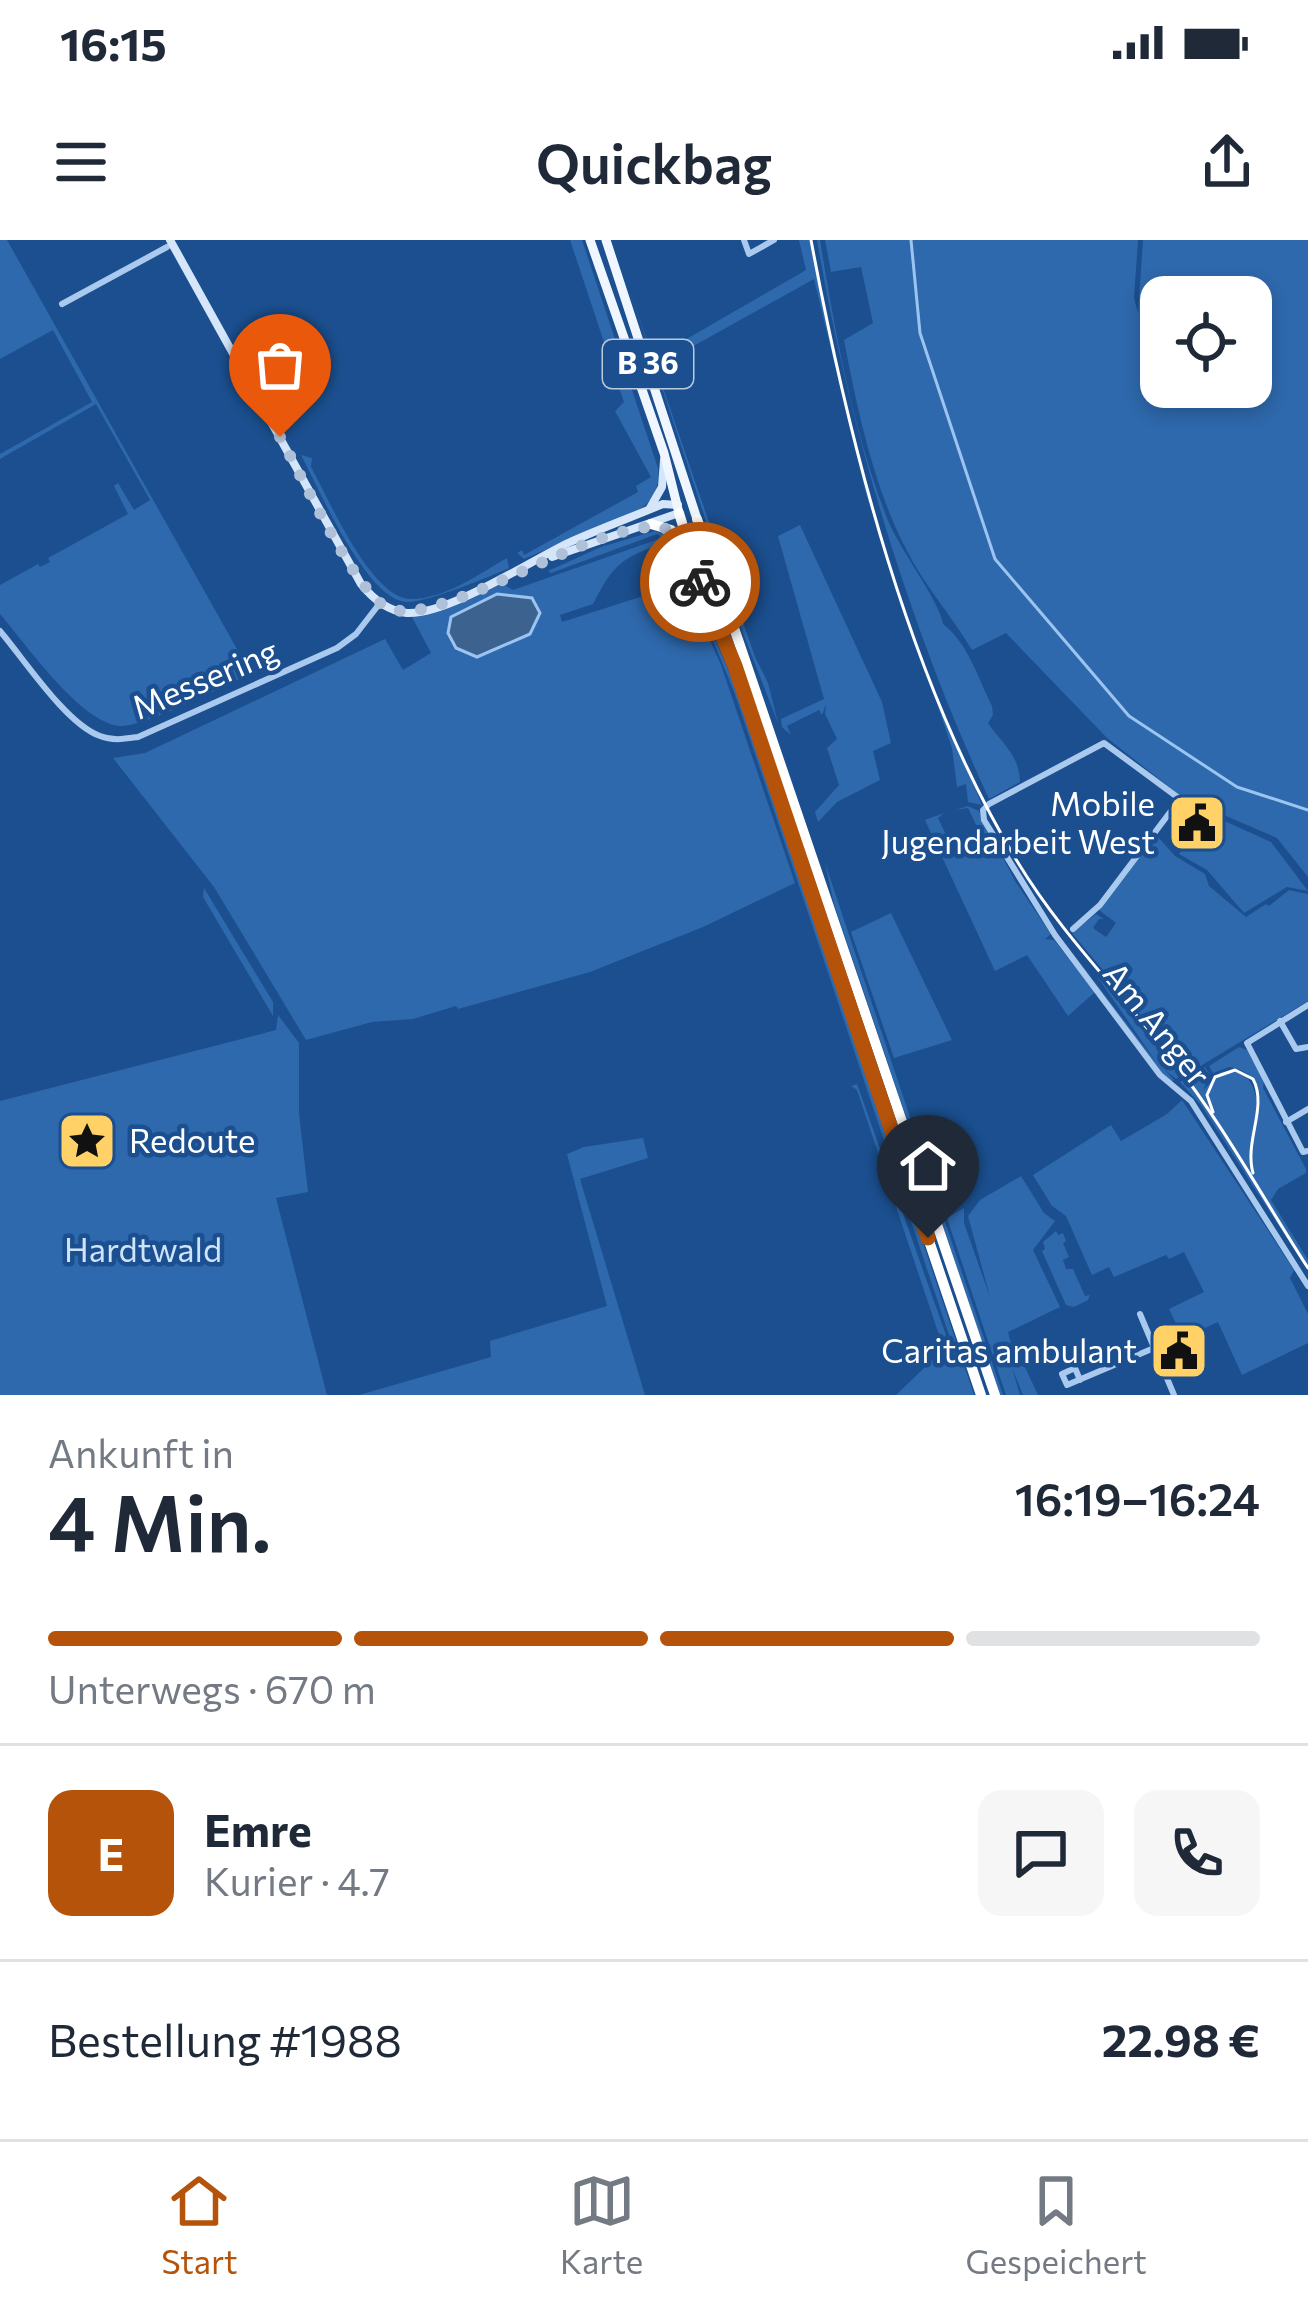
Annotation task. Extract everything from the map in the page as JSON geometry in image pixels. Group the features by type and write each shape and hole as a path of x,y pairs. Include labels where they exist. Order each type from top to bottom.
{"highway":[{"name":"B 36","path":"680,509 709,610 735,666 981,1395"},
{"path":"649,518 687,543"},
{"name":"B 36","path":"697,519 995,1395"}],"main road":[{"name":"B 36","path":"590,240 680,509"},
{"name":"B 36","path":"606,240 697,519"},
{"path":"688,490 680,509 697,519"}],"street":[{"path":"745,240 749,254 774,240"},
{"path":"62,304 169,243 362,584 380,603 404,612 423,611 544,559 680,509"},
{"path":"649,518 662,487 664,453"},
{"name":"Messering","path":"0,632 70,714 89,731 119,740 138,737 337,648 356,634 380,603"},
{"name":"Am Anger","path":"1073,929 1100,905 1180,799 1104,743 999,798 985,807 984,820 1024,890 1160,1076 1194,1106 1308,1286"},
{"path":"1305,1152 1247,1043 1308,1005"},
{"path":"1280,1021 1296,1049 1308,1048"},
{"path":"1286,1122 1308,1109"},
{"path":"1139,1314 1174,1395"},
{"path":"1080,1379 1154,1348"}],"green space":[{"path":"0,240 7,240 251,674 133,724 106,722 72,698 0,614 0,585 50,562 48,558 128,514 114,486 118,483 134,510 150,500 96,404 0,459 0,454 92,402 53,330 0,359"},
{"path":"570,240 582,240 658,468 658,481 653,497 639,510 524,559 517,553 522,550 524,555 638,492 636,486 651,477 615,411 624,402"},
{"path":"799,240 810,240 843,398 814,279 663,363 659,355 806,270"},
{"path":"817,240 855,416 887,518 943,624 972,662 992,706 988,723 1017,764 1020,782 989,799 933,664 885,526 846,384"},
{"path":"825,240 1138,240 1134,298 1138,313 1140,284 1140,408 1272,408 1272,276 1141,276 1143,240 1308,240 1308,877 1277,838 1182,797 1107,738 1006,633 972,650 905,547 867,446 844,340 873,323 861,267 831,272"},
{"path":"629,288 755,657 768,683 778,723 743,633"},
{"path":"843,400 883,544 930,681 982,805 968,802 966,784 957,787 952,748 866,494"},
{"path":"301,455 312,458 311,467 367,566 396,595 411,599 436,595 507,558 509,568 428,598 406,602 391,596 375,583 345,540"},
{"path":"688,523 717,607 735,640 990,1395 745,675 714,606"},
{"path":"800,525 882,702 891,743 873,751 880,780 837,802 818,822 815,812 839,785 827,748 837,739 825,714 826,704 822,715 819,710 787,726 791,735 781,719 824,699 778,536"},
{"path":"655,531 677,540 738,692 974,1395 896,1395 946,1347 949,1335 735,694 674,545 657,534 548,571 601,547"},
{"path":"659,539 671,549 680,575 666,580 650,548 622,563 593,604 560,615 562,622 684,583 721,665 795,883 703,927 590,972 458,1009 372,1022 306,1040 214,887 113,758 145,753 385,639 403,670 431,653 412,617 501,583 513,590"},
{"path":"1187,804 1271,842 1308,891 1287,887 1244,913 1207,870 1179,854 1202,825 1187,812 1181,813"},
{"path":"968,806 979,811 1015,881 1051,934 1045,939 1054,940 1095,992 1068,1016 1027,955 995,971 925,820 944,813 938,818 953,849 979,831 968,808 955,810"},
{"path":"1154,837 1205,874 1209,886 1246,917 1289,890 1308,894 1308,1001 1189,1073 1072,933 1096,914 1104,919 1093,928 1106,937 1116,923 1099,910"},
{"path":"825,863 1003,1395 834,904"},
{"path":"204,888 273,1002 273,1016 203,897"},
{"path":"891,913 952,1040 894,1058 851,932"},
{"path":"1065,943 1159,1066 1096,975 1181,1076 1176,1079 1164,1069 1174,1080 1164,1076"},
{"name":"Hardtwald","path":"278,1015 299,1043 299,1113 308,1192 276,1198 327,1395 0,1395 0,1101 276,1030"},
{"path":"1239,1047 1247,1050 1306,1169 1271,1200 1308,1260 1308,1271 1201,1105 1180,1082 1205,1067 1210,1075 1203,1090 1221,1072 1239,1073 1253,1088 1259,1111 1260,1095 1251,1076 1229,1067 1213,1073 1209,1066"},
{"path":"857,1084 946,1335 942,1344 857,1090 851,1086"},
{"path":"1182,1100 1294,1270 1290,1278 1308,1314 1308,1343 1242,1375 1218,1322 1183,1338 1169,1309 1204,1292 1184,1252 1114,1277 1109,1267 1092,1275 1066,1216 1052,1206 1033,1175 1111,1125 1121,1141"},
{"path":"643,1138 648,1158 580,1179 645,1395 359,1395 491,1357 490,1341 607,1306 567,1154"},
{"path":"1021,1176 1044,1213 1055,1221 1033,1250 1060,1307 1008,1332 1038,1395 1023,1395 1012,1368 1020,1395 1006,1395 947,1218 964,1208 964,1223 990,1297 968,1216 980,1200"},
{"path":"1056,1231 1066,1241 1066,1269 1073,1269 1085,1296 1090,1295 1074,1307 1066,1305 1042,1251 1043,1242"}],"shaded area":[{"path":"497,594 532,598 540,613 530,634 477,657 456,648 448,633 451,617"}],"waterway":[{"path":"911,240 920,333 995,559 1129,716 1237,787 1308,810"}],"tram line":[{"path":"811,240 844,398 888,560 914,640 979,792 1035,889 1192,1086 1308,1268"},
{"path":"1213,1112 1207,1095 1215,1077 1235,1070 1253,1079 1258,1101 1251,1149 1253,1173"}],"way so far":[{"path":"280,437 362,584 389,609 423,611 544,559 651,524 671,530 687,543 700,582"}],"place":[{"name":"Mobile Jugendarbeit West","path":"1197,823"},
{"name":"Redoute","path":"87,1141"},
{"name":"Caritas ambulant","path":"1179,1351"}],"route":[{"path":"700,582 735,666 928,1238"}]}
